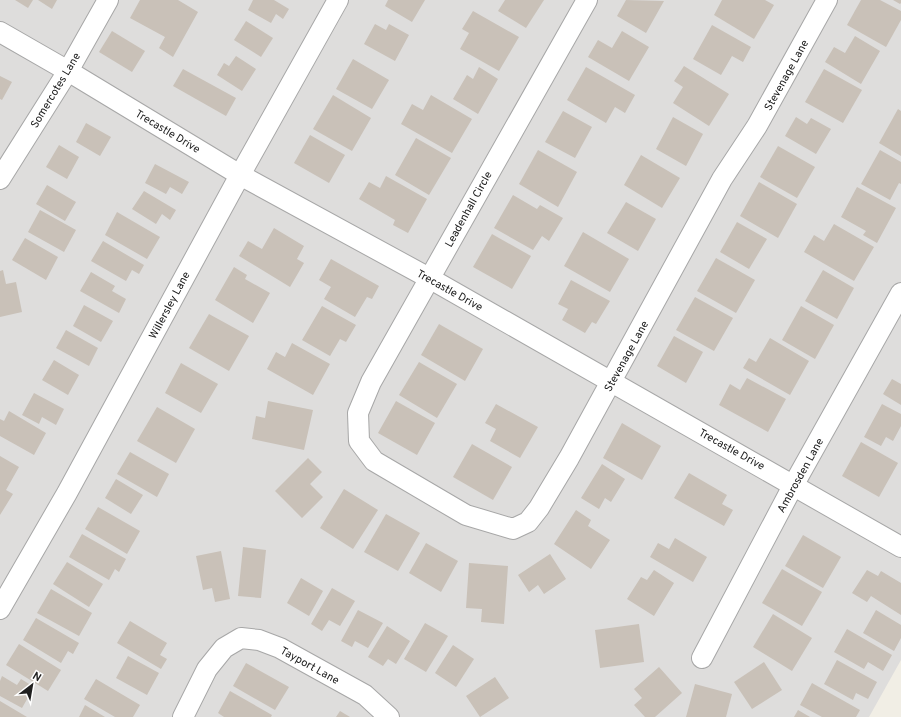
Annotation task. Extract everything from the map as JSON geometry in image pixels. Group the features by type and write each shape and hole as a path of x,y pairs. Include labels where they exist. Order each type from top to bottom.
{"street":[{"name":"Somercotes Lane","path":"0,179 68,71 108,0"},
{"name":"Willersley Lane","path":"0,609 67,493 240,175 338,0"},
{"name":"Leadenhall Circle","path":"358,422 358,413 371,382 587,0"},
{"name":"Stevenage Lane","path":"358,422 359,441 374,461 466,515 513,529 528,522 539,508 612,381 722,179 757,126 827,0"},
{"name":"Trecastle Drive","path":"0,32 68,71 240,175 430,278 794,484 901,547"},
{"name":"Ambrosden Lane","path":"702,658 794,484 901,293"},
{"name":"Tayport Lane","path":"183,717 207,669 224,648 241,638 259,640 280,648 365,696 389,717"}],"shaded area":[{"path":"0,0 901,0 901,660 869,717 0,717"}],"building":[{"path":"15,0 33,0 28,8"},
{"path":"38,0 57,0 52,9"},
{"path":"140,0 178,0 198,12 173,57 159,48 165,37 130,18"},
{"path":"253,0 274,0 289,9 283,19 276,14 271,23 248,10"},
{"path":"388,0 425,0 412,22 385,6"},
{"path":"505,0 544,0 526,28 498,11"},
{"path":"626,0 664,1 646,33 617,16"},
{"path":"722,0 765,0 774,5 754,39 714,15"},
{"path":"861,0 880,0 901,11 901,20 886,47 847,25"},
{"path":"893,0 901,0 901,3 900,4"},
{"path":"473,11 519,37 499,71 460,49 469,33 462,29"},
{"path":"246,21 273,38 261,57 234,40"},
{"path":"375,24 386,30 389,24 409,35 395,61 364,44"},
{"path":"712,25 751,47 743,62 732,56 721,75 693,59"},
{"path":"112,31 145,51 132,72 99,52"},
{"path":"622,31 649,47 629,81 588,57 598,40 612,48"},
{"path":"855,36 880,51 861,84 825,62 834,47 845,53"},
{"path":"236,56 256,69 242,91 217,75 224,63 229,66"},
{"path":"353,59 389,80 372,109 336,89"},
{"path":"684,66 729,94 709,126 673,103 683,87 674,81"},
{"path":"479,67 498,79 478,114 453,99 467,75 473,79"},
{"path":"586,67 635,95 625,113 615,107 606,123 567,100"},
{"path":"183,69 236,98 226,116 173,86"},
{"path":"824,69 862,90 843,123 805,102"},
{"path":"0,76 12,82 2,100 0,99"},
{"path":"333,95 371,118 352,151 313,129"},
{"path":"431,95 472,119 452,153 401,124 412,104 423,110"},
{"path":"898,109 901,111 901,156 879,143"},
{"path":"563,111 592,127 575,158 545,142"},
{"path":"673,117 703,134 686,166 656,149"},
{"path":"796,117 807,124 811,118 831,129 816,154 785,136"},
{"path":"86,123 111,137 100,156 76,142"},
{"path":"310,135 345,155 329,183 294,163"},
{"path":"416,138 451,158 429,195 395,175"},
{"path":"59,145 79,157 67,179 46,167"},
{"path":"778,146 815,167 797,198 760,177"},
{"path":"538,150 577,172 558,207 519,184"},
{"path":"880,150 901,162 901,184 899,183 890,200 861,184"},
{"path":"641,155 680,178 662,208 624,185"},
{"path":"155,164 189,182 182,194 170,187 166,194 145,183"},
{"path":"386,176 427,199 408,233 393,225 395,220 359,199 369,182 380,188"},
{"path":"759,182 797,204 778,238 740,216"},
{"path":"47,185 76,202 65,221 36,204"},
{"path":"857,187 896,208 877,243 863,235 866,231 841,217"},
{"path":"144,191 176,210 170,220 162,214 156,224 132,209"},
{"path":"513,195 537,209 540,205 563,218 549,241 542,236 533,250 494,228"},
{"path":"626,202 656,219 638,251 607,233"},
{"path":"40,210 76,230 64,252 28,232"},
{"path":"117,212 160,237 147,259 105,235"},
{"path":"737,222 767,239 749,269 720,252"},
{"path":"834,224 874,247 854,281 804,252 814,235 824,241"},
{"path":"274,228 304,246 297,259 304,263 290,287 239,256 248,241 262,249"},
{"path":"583,232 629,259 610,292 564,266"},
{"path":"492,234 531,256 512,289 473,267"},
{"path":"25,238 58,257 46,280 12,260"},
{"path":"103,241 144,265 139,274 132,270 126,281 91,261"},
{"path":"716,258 755,280 736,313 697,291"},
{"path":"331,259 379,286 372,299 367,297 355,317 324,299 331,287 319,280"},
{"path":"234,267 247,275 245,279 270,293 253,323 215,300"},
{"path":"3,270 6,284 16,282 22,312 0,317 0,271"},
{"path":"823,270 854,288 837,319 805,301"},
{"path":"91,272 115,286 112,291 126,299 119,313 80,291"},
{"path":"571,280 610,301 596,324 592,322 585,333 562,320 568,309 558,304"},
{"path":"695,297 733,318 714,351 676,330"},
{"path":"84,305 113,321 101,342 73,326"},
{"path":"322,306 356,325 346,342 340,339 330,356 302,340"},
{"path":"801,306 834,325 815,359 782,340"},
{"path":"209,314 249,336 229,371 189,348"},
{"path":"439,324 483,349 465,381 421,355"},
{"path":"66,330 98,348 89,366 56,348"},
{"path":"674,336 703,352 686,383 657,366"},
{"path":"770,338 809,361 790,395 743,368 749,358 756,362"},
{"path":"292,343 330,364 313,395 267,369 276,352 285,357"},
{"path":"54,360 79,375 68,395 42,380"},
{"path":"419,362 457,384 437,418 399,395"},
{"path":"181,363 218,384 201,413 165,393"},
{"path":"747,378 786,399 768,432 719,405 730,384 740,390"},
{"path":"892,379 901,384 901,405 883,394"},
{"path":"34,393 64,409 56,425 42,417 39,424 22,415"},
{"path":"268,401 313,410 304,450 252,439 256,416 265,418"},
{"path":"396,401 435,423 417,455 378,433"},
{"path":"496,404 538,427 520,458 490,441 496,429 485,423"},
{"path":"882,404 901,414 901,426 893,441 886,437 881,446 864,437"},
{"path":"157,407 195,429 176,463 137,441"},
{"path":"9,411 46,433 34,455 0,436 0,419 4,421"},
{"path":"622,423 661,446 642,480 603,458"},
{"path":"861,442 898,463 879,497 842,476"},
{"path":"472,444 512,467 493,500 453,477"},
{"path":"130,452 169,474 157,497 117,474"},
{"path":"0,456 19,467 6,490 13,494 0,515"},
{"path":"308,458 322,472 310,484 323,497 302,518 275,491"},
{"path":"602,464 625,479 611,502 605,498 599,509 581,498"},
{"path":"689,473 727,495 722,504 733,510 724,526 674,498"},
{"path":"116,479 143,495 131,514 105,498"},
{"path":"344,489 378,510 353,549 320,528"},
{"path":"98,507 140,531 127,554 85,529"},
{"path":"576,510 591,520 588,526 610,540 591,569 554,544"},
{"path":"386,514 420,533 398,571 364,552"},
{"path":"82,534 126,559 119,572 115,569 109,580 69,557"},
{"path":"803,535 841,557 823,588 785,566"},
{"path":"675,538 707,557 693,582 650,557 658,543 669,549"},
{"path":"426,543 458,561 441,592 409,573"},
{"path":"243,547 266,550 261,598 238,596"},
{"path":"221,551 230,599 215,602 212,588 203,590 196,556"},
{"path":"550,554 566,579 544,594 538,585 529,592 518,575"},
{"path":"67,562 103,584 89,607 53,584"},
{"path":"469,563 508,566 504,624 481,622 482,609 466,608"},
{"path":"782,569 822,592 802,626 762,603"},
{"path":"654,570 674,583 654,616 627,599 641,577 647,580"},
{"path":"867,570 878,576 881,571 901,583 901,615 871,596 867,602 852,593"},
{"path":"301,578 323,591 309,616 287,603"},
{"path":"332,588 355,601 340,626 329,620 322,631 311,624"},
{"path":"51,589 92,613 79,636 37,613"},
{"path":"358,610 383,623 368,648 355,641 352,647 341,641"},
{"path":"876,610 901,625 901,638 894,651 863,633"},
{"path":"773,614 812,638 792,671 753,647"},
{"path":"36,618 79,643 73,654 68,651 61,663 23,640"},
{"path":"130,621 167,643 160,655 167,659 161,669 117,643"},
{"path":"425,623 448,636 426,672 404,659"},
{"path":"639,624 644,662 600,668 595,630"},
{"path":"387,626 410,641 396,664 388,659 383,666 368,657"},
{"path":"847,629 892,655 883,671 868,662 864,669 834,652"},
{"path":"19,644 61,670 48,691 6,665"},
{"path":"453,645 474,659 456,687 435,673"},
{"path":"128,656 159,673 147,695 116,678"},
{"path":"837,660 877,682 868,699 856,693 853,700 824,684"},
{"path":"764,662 782,690 752,709 734,682"},
{"path":"246,663 289,687 275,710 233,686"},
{"path":"659,667 682,693 655,717 645,717 634,705 642,698 634,689"},
{"path":"2,676 17,685 21,679 34,687 22,708 0,696 0,681"},
{"path":"495,677 509,698 480,717 466,696"},
{"path":"96,679 140,705 133,717 115,717 84,699"},
{"path":"812,683 860,710 856,717 822,717 800,705"},
{"path":"695,684 732,694 726,717 686,717"},
{"path":"230,691 272,715 271,717 224,717 218,713"},
{"path":"0,701 27,717 0,717"},
{"path":"85,705 105,717 79,717"},
{"path":"798,710 810,717 794,717"},
{"path":"340,711 350,717 336,717"}]}
